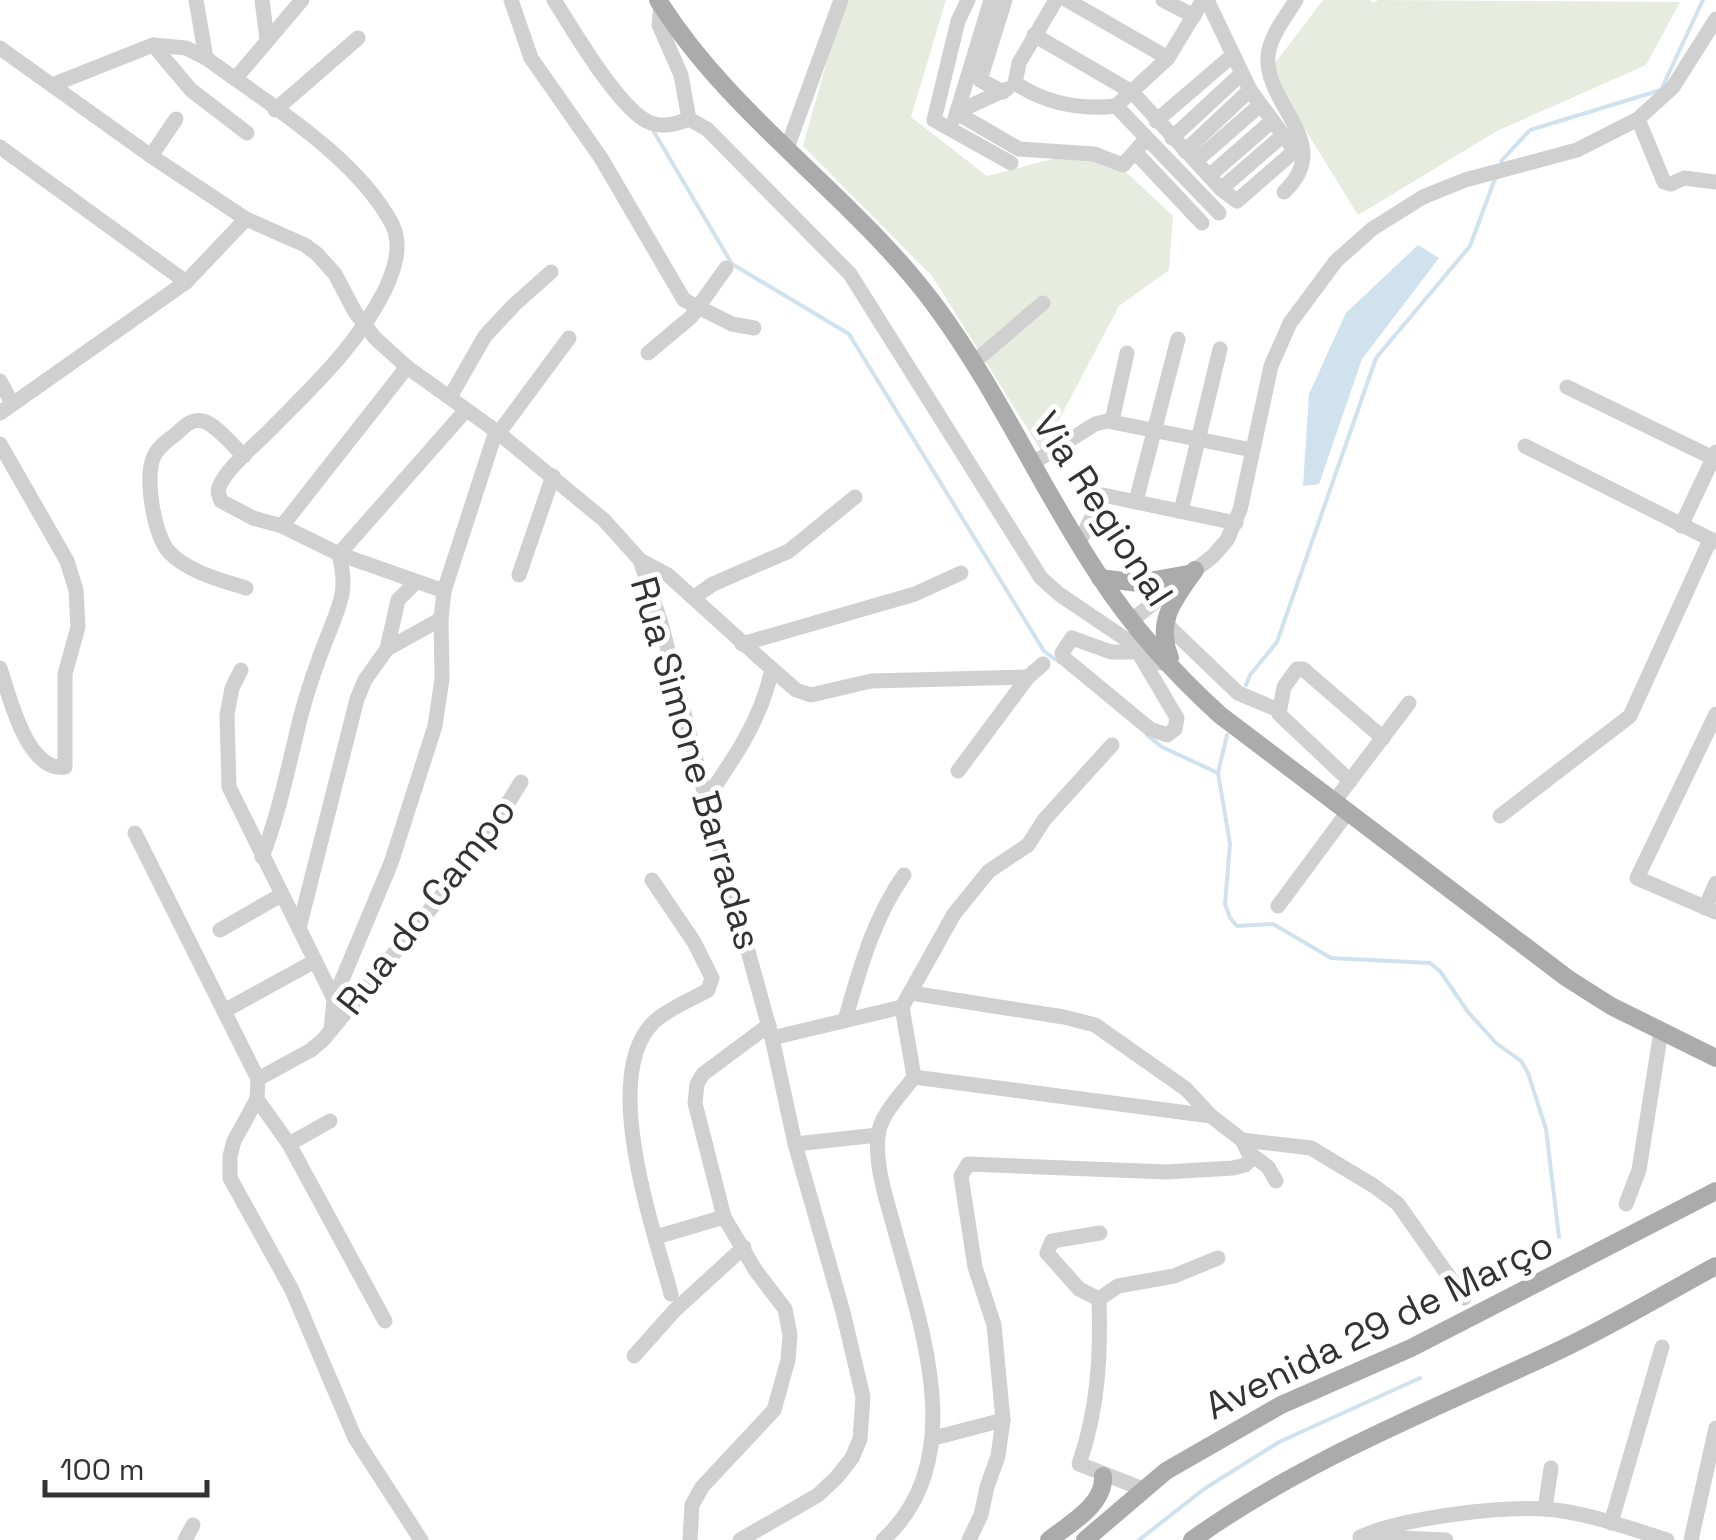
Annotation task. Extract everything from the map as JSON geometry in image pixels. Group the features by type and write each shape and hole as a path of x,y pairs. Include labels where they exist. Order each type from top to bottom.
{"main road":[{"name":"Via Regional","path":"660,2 718,78 917,282 974,363 1101,579 1179,676 1220,715 1567,978 1716,1058"},
{"path":"1101,579 1138,583 1187,576"},
{"path":"1179,676 1164,642 1165,622 1187,576"},
{"name":"Via Regional","path":"1666,1033 1716,1044"},
{"name":"Avenida 29 de Março","path":"1085,1540 1142,1489 1190,1456 1281,1405 1411,1348 1711,1192"},
{"path":"1192,1540 1282,1482 1359,1442 1565,1348 1716,1266"},
{"path":"1048,1540 1096,1500 1103,1476"}],"street":[{"path":"196,0 206,58"},
{"path":"262,0 267,39"},
{"path":"235,79 302,0"},
{"path":"511,0 531,58 601,158 684,300 732,324 754,328"},
{"path":"554,0 606,78 633,110 649,123 666,125 689,119 706,129 850,274 1028,561 1059,594 1179,676"},
{"path":"787,148 840,0"},
{"path":"968,0 958,21 934,118 1011,162"},
{"path":"944,127 957,112 991,0"},
{"path":"1004,0 981,84 1068,105 1116,106 1132,92 1168,58 1205,0 1250,90 1292,147 1290,154 1234,201 1132,92 1034,35"},
{"path":"957,112 1009,88 1056,0"},
{"path":"1066,0 1168,58"},
{"path":"1163,0 1194,16"},
{"path":"1284,192 1299,174 1303,150 1272,76 1268,56 1276,33 1296,0"},
{"path":"660,2 660,25 680,75 689,119"},
{"path":"1129,616 1221,549 1236,523 1276,355 1290,323 1321,278 1356,242 1423,197 1593,144 1638,119 1673,87 1716,19"},
{"path":"276,110 358,38"},
{"path":"153,45 191,90 247,133"},
{"path":"52,85 153,45 186,48 235,79 346,168 393,225 397,237 396,263 366,328 244,456 220,486 221,501 339,554 444,592"},
{"name":"Rua Simone Barradas","path":"0,48 150,156 246,219 317,254 335,274 366,328 407,366 497,432 604,520 640,560 666,639 863,1398 864,1419 852,1458 837,1477 818,1495 740,1540"},
{"path":"1156,122 1232,55"},
{"path":"1172,138 1241,74"},
{"path":"1190,156 1250,90"},
{"path":"1190,156 1260,105"},
{"path":"1116,106 1141,146 1202,223"},
{"path":"957,112 1019,150 1094,154 1122,166 1150,139 1220,213"},
{"path":"150,156 176,119"},
{"path":"1638,119 1664,182 1671,184 1684,178 1716,182"},
{"path":"1209,176 1272,121"},
{"path":"1220,189 1282,136"},
{"path":"0,147 186,282"},
{"path":"0,381 6,408 186,282 246,219"},
{"path":"648,353 698,309 726,268"},
{"path":"450,397 485,336 551,272"},
{"path":"974,363 1043,303"},
{"path":"331,1030 334,999 391,864 436,726 442,680 444,592 497,432 569,338"},
{"path":"1136,500 1178,339"},
{"path":"1181,510 1220,349"},
{"path":"1110,421 1127,353"},
{"path":"282,526 407,366"},
{"path":"1566,387 1714,455 1682,526"},
{"path":"339,554 466,410"},
{"path":"244,456 211,426 197,421 188,423 160,447 150,474 155,520 168,551 201,572 246,588"},
{"path":"1033,463 1095,424 1110,421 1252,450"},
{"path":"0,444 66,561 76,590 78,627 65,674 67,762 62,769 48,764 26,741 0,668"},
{"path":"1500,816 1630,716 1713,541 1525,446"},
{"path":"519,575 552,476"},
{"path":"1079,542 1103,495 1236,523"},
{"path":"693,598 713,584 789,551 855,497"},
{"path":"262,857 284,790 302,713 327,636 337,620 344,576 339,554"},
{"path":"640,560 668,576 796,690 811,695 871,682 1028,676"},
{"path":"742,644 915,594 961,574"},
{"path":"1083,610 1093,602 1101,579"},
{"path":"299,928 350,722 365,680 387,648 398,600 416,582"},
{"path":"387,648 441,619"},
{"path":"1165,622 1238,692 1278,710"},
{"path":"1072,638 1111,652 1139,650 1176,718 1175,729 1167,735 1150,729 1062,653 1072,638"},
{"path":"958,771 1028,676 1043,664"},
{"path":"1350,782 1281,718 1278,710 1284,687 1297,669 1304,668 1383,738"},
{"path":"706,799 747,740 766,699 772,669"},
{"path":"240,670 227,715 228,774 234,803 334,999"},
{"path":"1278,906 1340,808 1350,782 1409,704"},
{"path":"1716,714 1637,878 1711,910 1716,884"},
{"path":"883,1540 903,1522 917,1494 934,1438 933,1391 881,1178 878,1135 886,1116 914,1077 907,1000 954,914 990,871 1028,846 1044,820 1112,745"},
{"name":"Rua do Campo","path":"258,1079 312,1050 331,1030 478,851 521,782"},
{"path":"135,833 258,1079 258,1099 230,1156 230,1178 292,1290 355,1438 421,1540"},
{"path":"845,1020 868,942 904,875"},
{"path":"652,880 694,942 712,978 708,990 655,1020 644,1034 630,1072 630,1122 671,1294"},
{"path":"220,930 281,896"},
{"path":"224,1010 315,961"},
{"path":"690,1540 690,1516 696,1496 774,1410 788,1360 790,1335 785,1309 756,1271 724,1217 695,1103 697,1084 716,1062 770,1031 845,1020 907,1000 1081,1020 1186,1089 1211,1116 1242,1140 1276,1181"},
{"path":"1626,1204 1639,1170 1666,1033"},
{"path":"914,1077 1211,1116"},
{"path":"258,1099 290,1144 385,1321"},
{"path":"290,1144 330,1121"},
{"path":"795,1144 878,1135"},
{"path":"1242,1140 1311,1148 1374,1186 1398,1204 1464,1298"},
{"path":"969,1540 981,1515 998,1456 1003,1420 994,1325 975,1267 969,1231 961,1176 965,1165 1166,1172 1233,1168 1254,1158"},
{"path":"656,1237 724,1217"},
{"path":"1099,1299 1080,1289 1047,1253 1052,1241 1100,1233"},
{"path":"634,1356 674,1311 744,1247"},
{"path":"1099,1299 1118,1286 1174,1276 1218,1258"},
{"path":"1099,1299 1100,1367 1090,1434 1080,1464 1142,1489"},
{"path":"1612,1523 1662,1348"},
{"path":"934,1438 1003,1420"},
{"path":"1691,1540 1716,1428"},
{"path":"1545,1509 1551,1468"},
{"path":"1356,1539 1380,1528 1419,1521 1545,1509 1612,1523 1666,1540"},
{"path":"1356,1539 1398,1536 1446,1540"}],"shaded area":[{"path":"844,0 946,0 911,117 987,176 1099,147 1173,216 1169,270 1119,306 1042,452 932,276 803,146"},
{"path":"1323,0 1680,2 1646,65 1497,131 1358,215 1269,71"}],"water":[{"path":"1418,245 1439,258 1362,359 1319,484 1303,486 1309,394 1346,313"}],"waterway":[{"path":"1500,167 1530,130 1661,90 1703,0"},
{"path":"654,132 732,264 849,334 1044,651 1059,662"},
{"path":"1246,685 1277,642 1376,358 1470,246 1496,176"},
{"path":"1147,735 1162,747 1218,773"},
{"path":"1227,735 1218,773 1230,844 1225,904 1230,918 1237,926 1273,924 1331,958 1430,963 1440,971 1468,1012 1496,1043 1521,1061 1528,1073 1546,1129 1559,1237"},
{"path":"1139,1540 1204,1489 1279,1442 1420,1378"}]}
